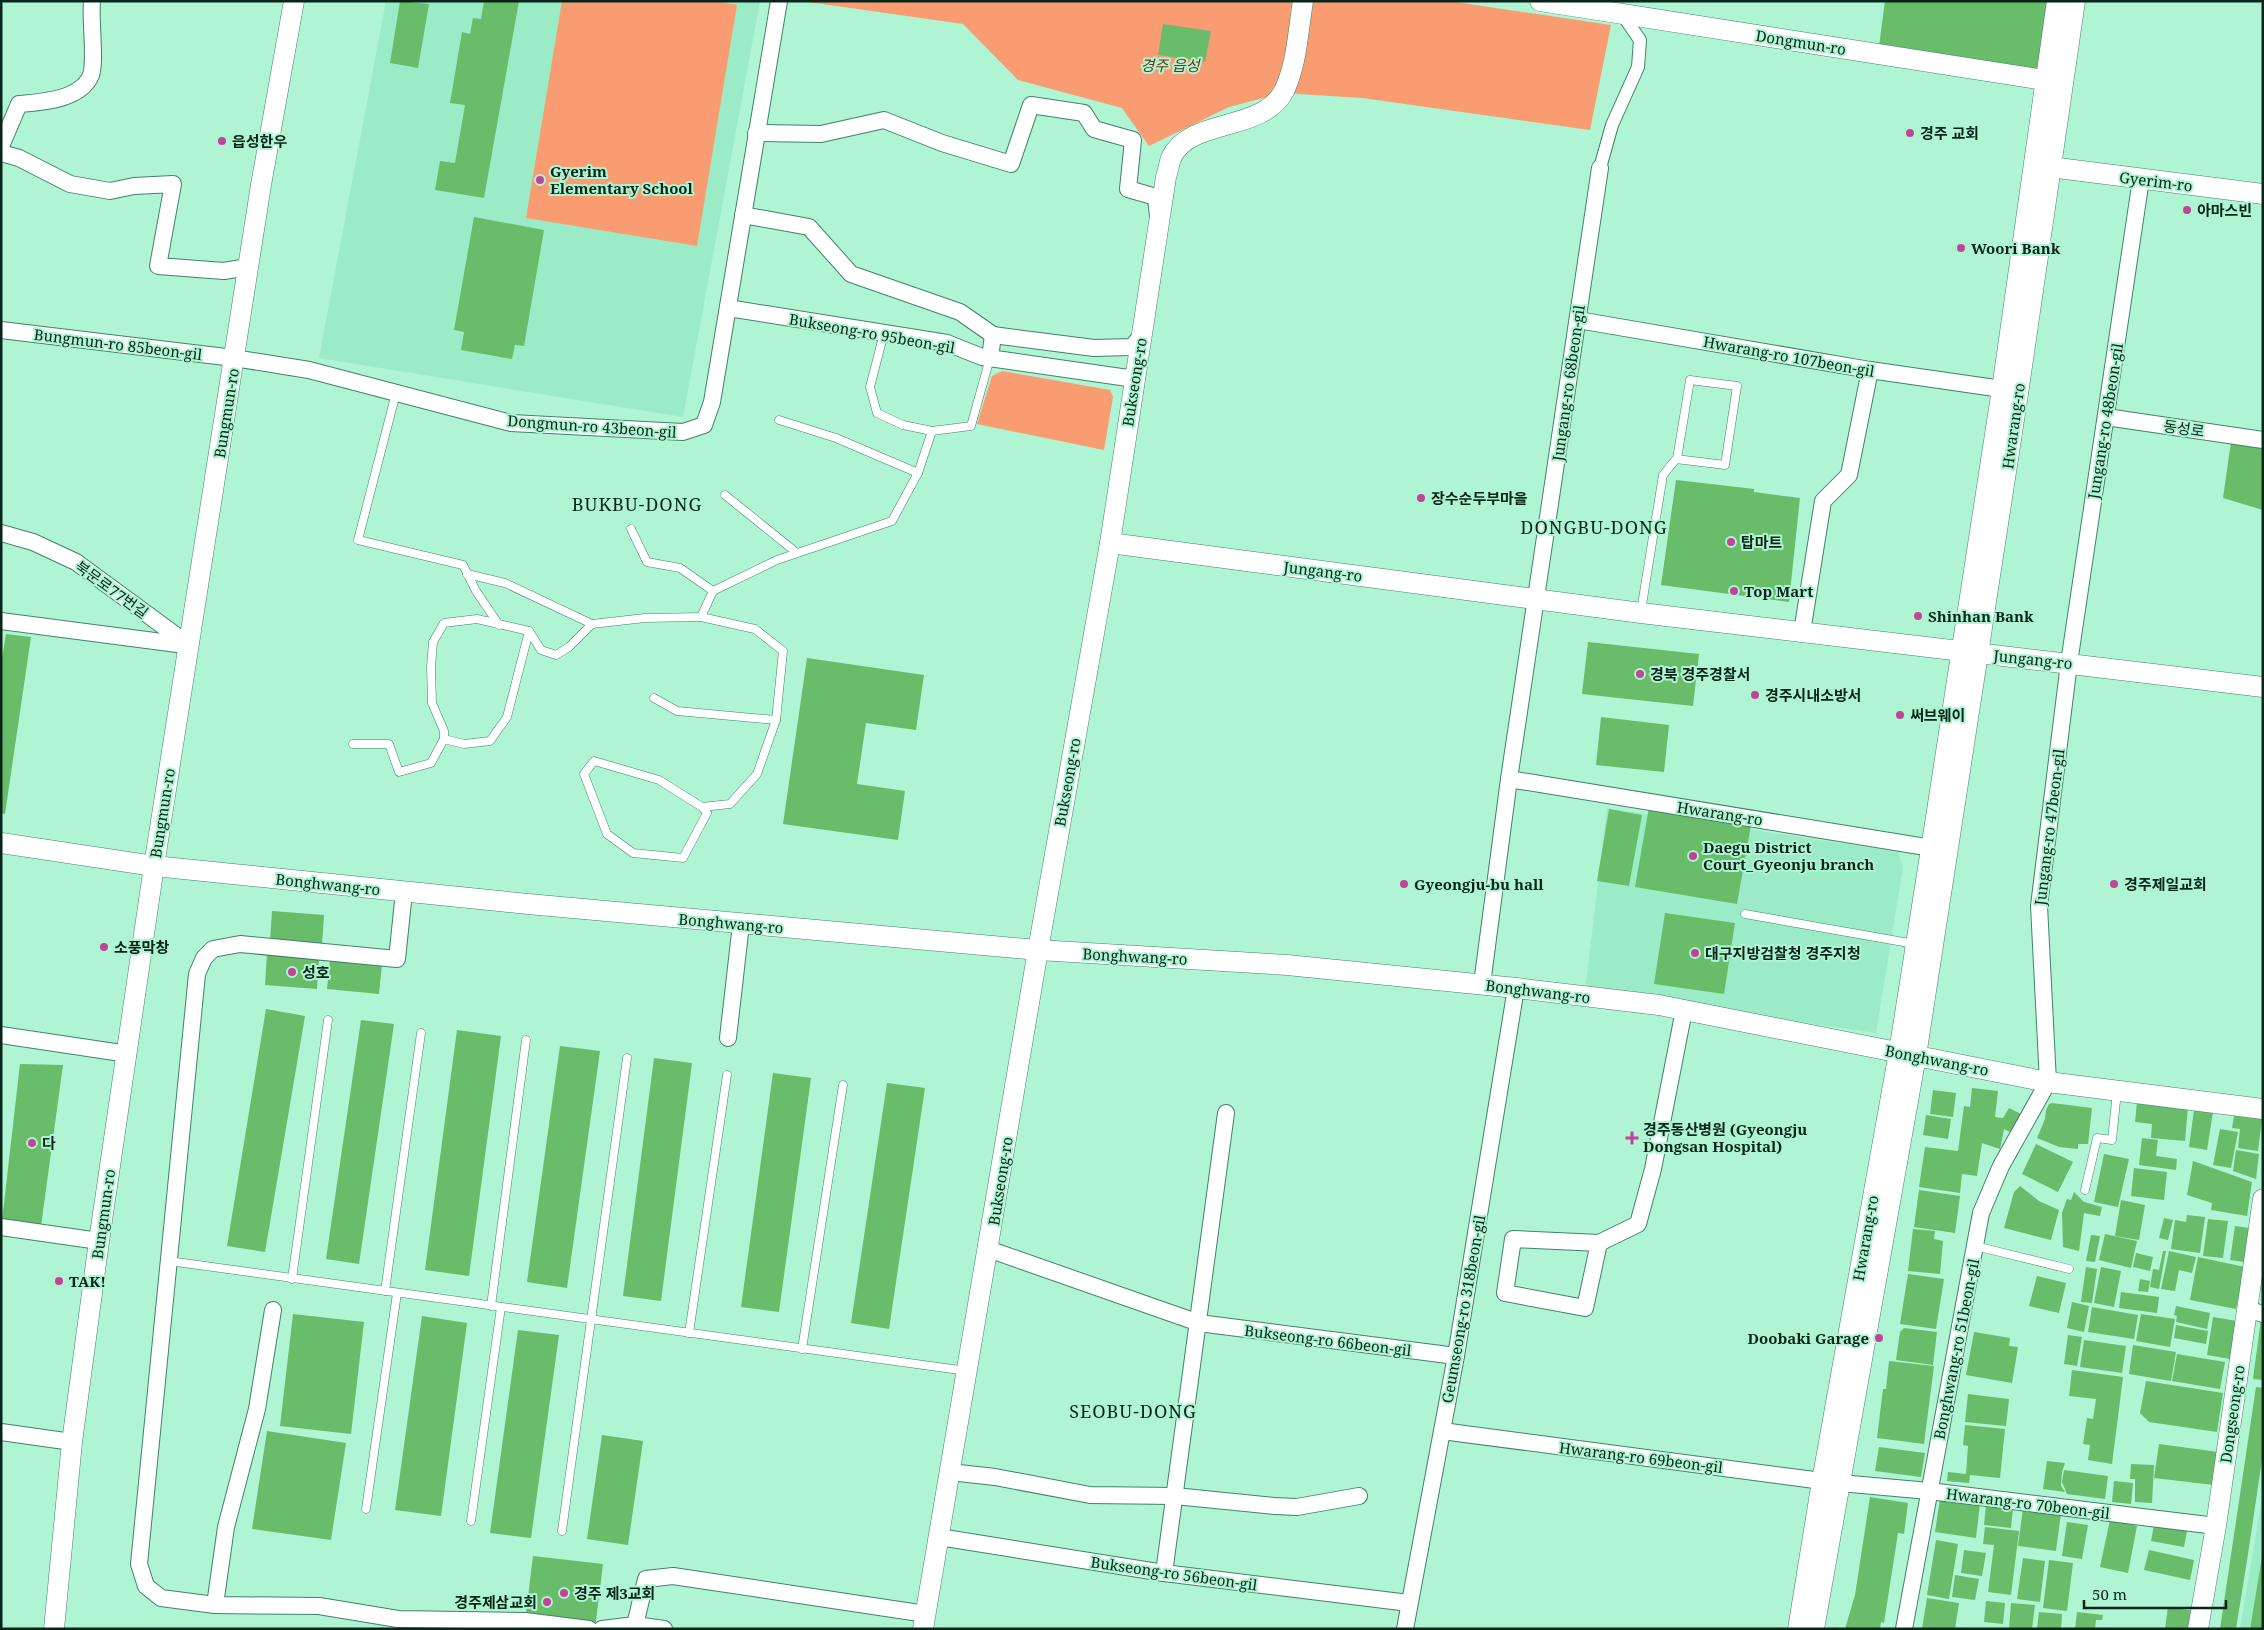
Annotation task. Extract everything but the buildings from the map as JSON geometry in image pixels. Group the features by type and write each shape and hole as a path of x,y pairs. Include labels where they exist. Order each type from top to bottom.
{"street":[{"path":"1,146 19,104 45,101 80,90 91,74 92,1"},
{"name":"Bungmun-ro","path":"54,1629 72,1442 99,1241 128,1054 154,866 248,267 294,1"},
{"name":"Dongmun-ro 43beon-gil","path":"234,358 309,370 510,422 683,432 704,425 712,402 779,1"},
{"name":"Bukseong-ro","path":"924,1622 1038,950 1110,543 1166,177 1172,157 1183,144 1197,135 1263,113 1283,93 1293,66 1303,1"},
{"name":"Dongmun-ro","path":"1540,1 1623,8 2053,81"},
{"name":"Hwarang-ro","path":"1798,1629 1831,1482 1907,1054 2050,167 2057,1"},
{"name":"Hwarang-ro","path":"1971,652 2002,390 2053,81 2075,1"},
{"path":"1600,168 1612,125 1638,67 1640,40 1623,8"},
{"path":"756,133 821,134 884,120 942,143 1011,164 1031,105 1084,113 1094,129 1133,140 1128,189 1156,197 1159,223"},
{"path":"1,153 19,158 70,184 78,186 110,191 134,186 173,184 158,266 224,271 248,267"},
{"name":"Gyerim-ro","path":"2050,167 2263,194"},
{"name":"Jungang-ro 68beon-gil","path":"1536,599 1600,168"},
{"name":"Jungang-ro 48beon-gil","path":"2069,663 2141,179"},
{"path":"743,215 809,227 851,274 960,312 994,335 1094,348 1132,347 1141,336"},
{"name":"Bukseong-ro 95beon-gil","path":"728,308 947,343 990,358 1135,379"},
{"name":"Hwarang-ro 107beon-gil","path":"1578,320 1870,370 2002,390"},
{"name":"Bungmun-ro 85beon-gil","path":"1,330 234,358"},
{"path":"990,358 994,335"},
{"path":"1802,632 1823,501 1849,475 1870,370"},
{"name":"동성로","path":"2106,417 2263,440"},
{"name":"북문로77번길","path":"1,533 33,542 76,562 189,645"},
{"name":"Jungang-ro","path":"1110,543 1641,613 2263,687"},
{"path":"1482,984 1509,779 1536,599"},
{"path":"1,621 189,645"},
{"name":"Jungang-ro 47beon-gil","path":"2048,1082 2039,906 2069,663"},
{"name":"Hwarang-ro","path":"1509,779 1940,849"},
{"name":"Bonghwang-ro","path":"1,843 154,866 404,892 1038,950 1287,965 1482,984 1684,1010 2048,1082 2263,1109"},
{"name":"Hwarang-ro","path":"1907,1054 1915,944 1940,849"},
{"path":"404,892 397,959 240,944 213,949 204,958 197,974 139,1564 146,1586 160,1598 215,1606 319,1606 398,1618 525,1621 589,1629"},
{"path":"728,1038 741,924"},
{"name":"Geumseong-ro 318beon-gil","path":"1405,1629 1456,1356 1516,988"},
{"path":"1598,1244 1585,1308 1505,1293 1513,1239 1598,1244 1638,1224 1653,1169 1684,1010"},
{"path":"1,1035 128,1054"},
{"name":"Bonghwang-ro 51beon-gil","path":"1904,1629 1981,1213 2001,1166 2048,1082"},
{"path":"1164,1573 1226,1113"},
{"name":"Dongseong-ro","path":"2198,1629 2255,1312 2263,1199"},
{"path":"1,1227 99,1241"},
{"name":"Bukseong-ro 66beon-gil","path":"988,1248 1199,1323 1456,1356"},
{"path":"215,1606 226,1527 257,1409 273,1310"},
{"name":"Hwarang-ro 69beon-gil","path":"1442,1431 1831,1482"},
{"path":"1,1432 72,1442"},
{"path":"950,1472 1090,1495 1175,1496 1298,1507 1359,1496"},
{"name":"Hwarang-ro","path":"1814,1629 1831,1482"},
{"name":"Hwarang-ro 70beon-gil","path":"1831,1482 1929,1491 2216,1526"},
{"name":"Bukseong-ro 56beon-gil","path":"939,1537 1164,1573 1409,1603"},
{"path":"635,1625 646,1580 673,1576 924,1622"},
{"path":"602,1629 635,1625 664,1629"}],"lane":[{"path":"884,333 870,387 877,413 903,425 932,431 971,426 990,358"},
{"path":"1641,613 1663,475 1677,459 1690,380 1737,386 1725,466 1677,459"},
{"path":"396,393 358,540 463,565 499,625"},
{"path":"779,420 836,438 918,473"},
{"path":"701,617 713,591 778,560 892,521 918,473 932,431"},
{"path":"725,495 798,553"},
{"path":"631,529 647,562 680,568 713,591"},
{"path":"467,574 505,583 592,624 645,618 701,617 756,630 783,651 776,720 757,774 730,804 702,807 659,780 594,762 584,774 606,834 633,853 683,858 707,813 702,807"},
{"path":"353,744 389,744 399,772 431,763 444,740 444,731 432,703 431,667 433,642 444,624 476,619 529,630"},
{"path":"529,630 540,650 556,655 569,647 592,624"},
{"path":"444,740 464,744 490,741 507,718 529,630"},
{"path":"654,698 677,711 776,720"},
{"path":"1745,914 1915,944"},
{"path":"292,1279 328,1020"},
{"path":"385,1291 422,1033"},
{"path":"491,1306 526,1040"},
{"path":"562,1531 627,1058"},
{"path":"689,1333 727,1075"},
{"path":"802,1349 843,1085"},
{"path":"2085,1190 2097,1138 2112,1140 2117,1091"},
{"path":"1975,1246 2070,1269"},
{"path":"169,1261 967,1371"},
{"path":"366,1509 397,1293"},
{"path":"471,1521 501,1307"}],"shaded area":[{"name":"Gyerim Elementary School","path":"386,1 760,1 683,417 319,358"},
{"path":"1607,808 1898,852 1903,867 1876,1033 1585,991"},
{"path":"2263,1492 2263,1629 2240,1629"}],"green space":[{"path":"562,1 716,1 737,5 697,246 526,218"},
{"name":"경주 읍성","path":"801,1 1449,1 1611,25 1590,130 1362,98 1283,93 1229,107 1149,146 1122,108 1018,80 963,24"},
{"path":"1002,371 1110,390 1113,397 1104,450 977,424 992,376"}],"place":[{"name":"경주 교회","path":"1910,133"},
{"name":"읍성한우","path":"222,141"},
{"name":"Gyerim Elementary School","path":"540,180"},
{"name":"아마스빈","path":"2187,210"},
{"name":"Woori Bank","path":"1961,248"},
{"name":"장수순두부마을","path":"1421,498"},
{"name":"탑마트","path":"1731,542"},
{"name":"Top Mart","path":"1734,591"},
{"name":"Shinhan Bank","path":"1918,616"},
{"name":"경북 경주경찰서","path":"1640,674"},
{"name":"경주시내소방서","path":"1755,695"},
{"name":"써브웨이","path":"1900,715"},
{"name":"Daegu District Court_Gyeonju branch","path":"1693,856"},
{"name":"Gyeongju-bu hall","path":"1404,884"},
{"name":"경주제일교회","path":"2114,884"},
{"name":"소풍막창","path":"104,947"},
{"name":"대구지방검찰청 경주지청","path":"1695,953"},
{"name":"성호","path":"292,972"},
{"name":"경주동산병원 (Gyeongju Dongsan Hospital)","path":"1632,1138"},
{"name":"다","path":"32,1143"},
{"name":"TAK!","path":"59,1281"},
{"name":"Doobaki Garage","path":"1879,1338"},
{"name":"경주 제3교회","path":"564,1593"},
{"name":"경주제삼교회","path":"547,1602"}],"district":[{"name":"BUKBU-DONG","path":"637,504"},
{"name":"DONGBU-DONG","path":"1594,527"},
{"name":"SEOBU-DONG","path":"1133,1411"}]}
